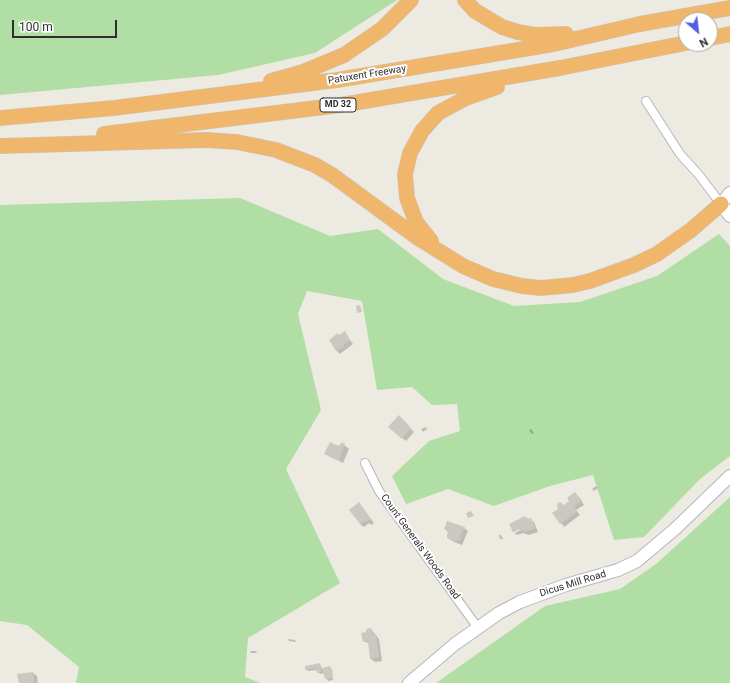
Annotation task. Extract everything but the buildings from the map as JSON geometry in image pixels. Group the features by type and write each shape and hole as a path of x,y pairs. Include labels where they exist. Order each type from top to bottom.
{"highway":[{"path":"114,108 256,84 303,72 344,55 363,43 382,29 411,0"},
{"path":"465,0 475,11 502,27 518,32 536,35 576,33 640,24"},
{"name":"Patuxent Freeway","path":"0,118 114,108 232,94 438,64 554,44 640,24 730,8"},
{"path":"718,36 730,34"},
{"path":"449,258 431,241 416,222 407,198 405,186 405,174 410,153 415,140 430,121 449,106 485,91 678,45"},
{"name":"MD 32","path":"0,144 117,133 341,105 560,68 678,45"},
{"path":"0,144 206,140 237,142 276,150 315,165 332,175 418,238 449,258 478,273 506,283 541,288 573,285 611,274 657,254 691,230 725,198"}],"street":[{"path":"646,101 680,154 699,175 725,198 730,216"},
{"name":"Count Generals Woods Road","path":"365,463 379,491 478,628"},
{"name":"Dicus Mill Road","path":"409,683 433,661 478,628 520,602 559,587 618,570 637,561 675,529 730,476"}],"green space":[{"path":"0,0 397,0 315,53 218,75 0,95"},
{"path":"240,198 330,236 378,229 443,279 514,306 580,302 657,276 719,234 730,246 730,456 700,479 644,537 614,540 593,475 550,486 494,506 448,489 406,504 392,476 429,441 460,431 457,404 432,405 412,387 377,390 362,301 307,291 298,314 321,410 286,469 340,583 248,638 245,677 261,683 76,683 79,667 27,625 0,621 0,205"},
{"path":"730,497 730,683 436,683 545,606 620,589 656,564"}]}
